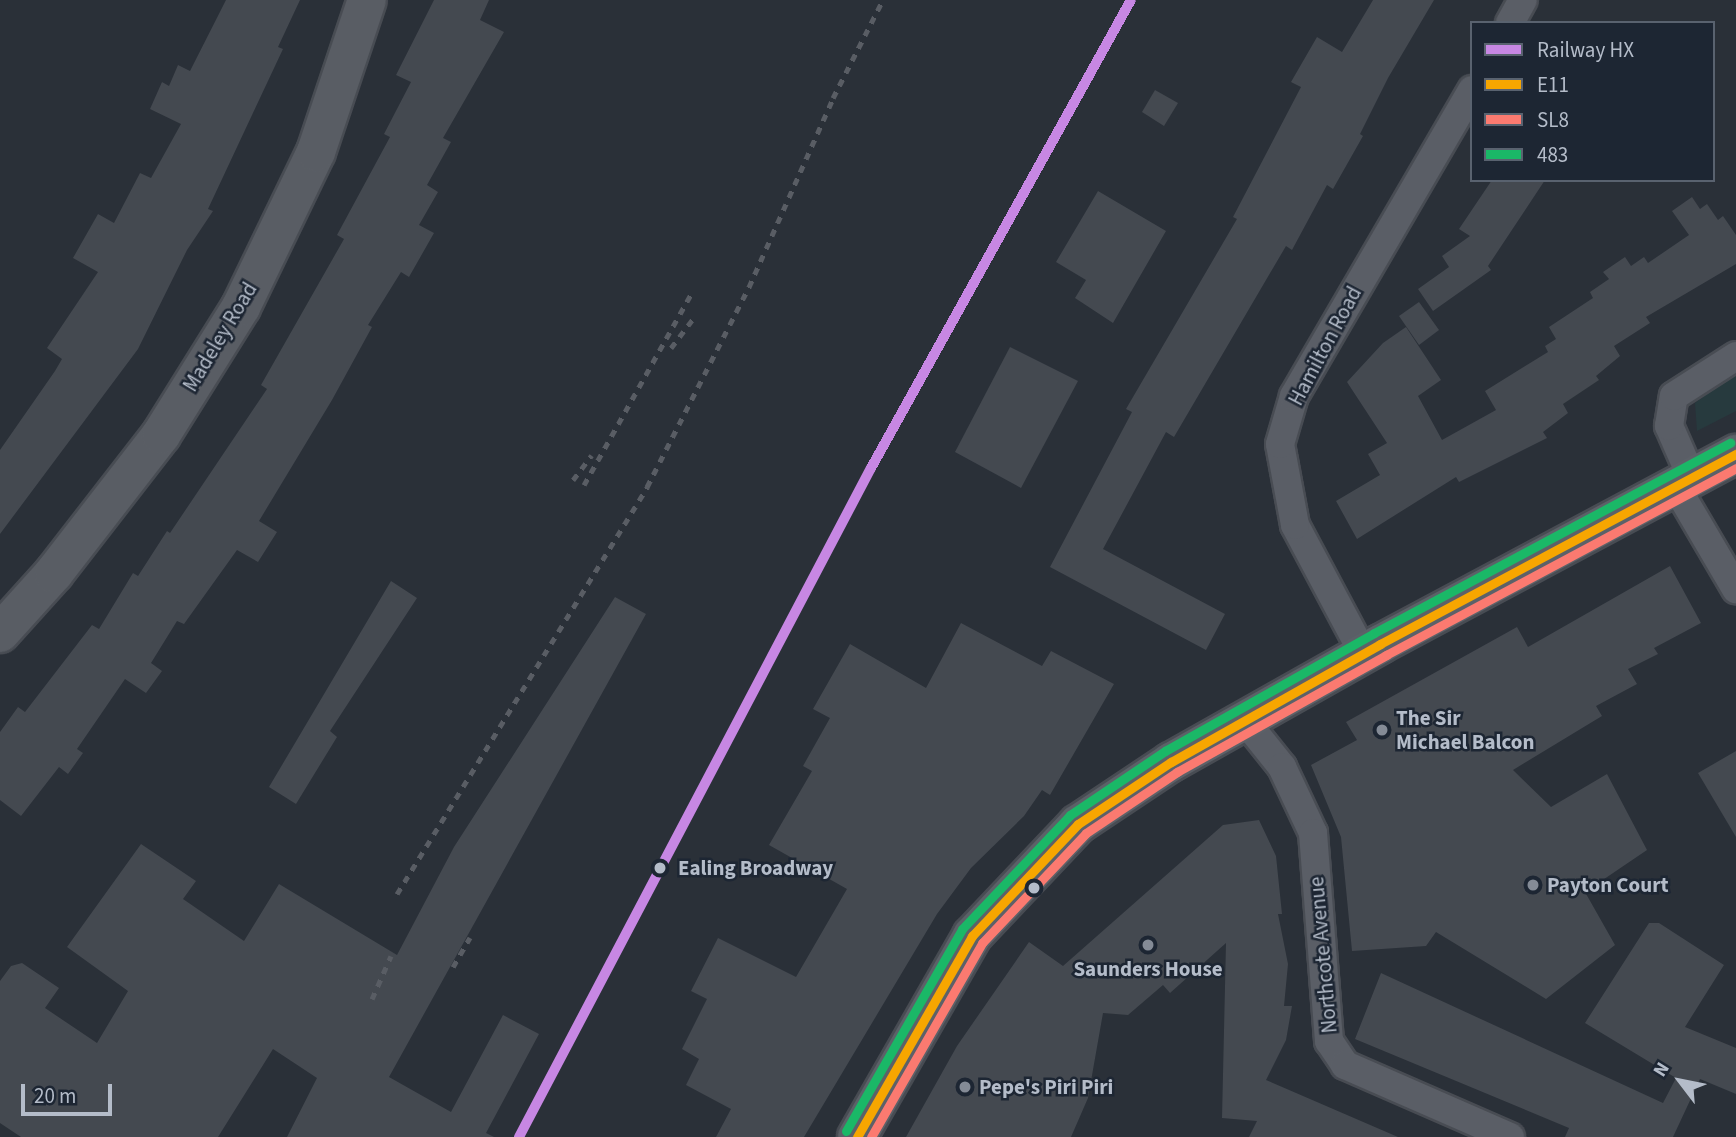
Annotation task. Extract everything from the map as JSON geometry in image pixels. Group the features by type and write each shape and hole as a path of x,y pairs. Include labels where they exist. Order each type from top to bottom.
{"main road":[{"path":"857,1137 972,936 1016,886 1078,824 1235,727 1363,653 1736,454"}],"street":[{"name":"Madeley Road","path":"0,633 54,573 161,435 241,307 316,152 367,0"},
{"path":"1511,21 1524,0"},
{"name":"Hamilton Road","path":"1363,653 1295,525 1280,444 1294,396 1470,93"},
{"path":"1736,356 1674,396 1669,426 1683,480 1736,589"},
{"name":"Northcote Avenue","path":"1235,727 1282,767 1313,833 1329,1041 1345,1065 1510,1137"}],"green space":[{"path":"1736,371 1736,411 1697,431 1695,403"}],"building":[{"path":"226,0 300,0 278,47 283,49 208,209 213,211 187,250 138,349 0,534 0,450 62,359 47,348 98,272 73,258 98,214 114,223 140,173 151,178 181,124 150,109 162,82 169,86 178,65 190,71"},
{"path":"434,0 489,0 480,20 504,32 443,138 451,142 427,185 438,192 419,225 434,233 409,277 401,272 368,325 372,327 332,400 259,521 277,532 258,562 237,550 184,624 177,621 151,663 162,671 146,693 125,679 77,749 83,753 68,774 59,767 21,816 0,800 0,732 18,707 25,712 92,625 99,629 133,573 138,576 167,531 170,533 267,389 261,385 344,239 337,235 390,137 384,134 411,82 396,75"},
{"path":"1373,0 1434,0 1388,78 1360,134 1363,136 1333,189 1327,185 1292,250 1286,246 1174,437 1166,432 1103,549 1225,614 1206,650 1050,567 1132,412 1126,409 1237,219 1233,217 1301,87 1291,82 1317,37 1342,52"},
{"path":"1155,90 1178,103 1164,126 1142,112"},
{"path":"1491,182 1544,182 1488,266 1491,270 1433,311 1418,289 1449,267 1442,256 1470,236 1459,229"},
{"path":"1098,191 1166,231 1113,323 1075,298 1086,280 1056,262"},
{"path":"1692,197 1700,209 1707,204 1718,220 1723,216 1736,235 1736,264 1646,317 1650,323 1614,346 1620,356 1596,376 1599,380 1563,404 1568,413 1543,432 1547,438 1459,482 1456,477 1357,539 1336,501 1380,475 1368,454 1387,443 1347,382 1383,343 1406,327 1441,380 1418,396 1442,440 1496,410 1485,391 1548,352 1545,346 1556,339 1549,327 1593,298 1590,292 1609,279 1603,272 1625,257 1631,266 1644,257 1648,263 1689,235 1672,211"},
{"path":"1419,302 1439,330 1419,345 1399,316"},
{"path":"1010,347 1078,381 1021,488 955,452"},
{"path":"1670,566 1701,623 1654,648 1658,654 1628,669 1637,684 1596,706 1602,716 1513,770 1551,807 1607,774 1647,850 1585,892 1615,945 1546,999 1436,932 1426,946 1352,951 1341,837 1311,765 1357,740 1346,722 1517,627 1528,647"},
{"path":"391,581 417,598 330,731 337,737 296,804 269,787"},
{"path":"615,597 646,614 389,1077 451,1112 503,1015 539,1034 486,1133 494,1137 287,1137 317,1078 273,1049 218,1137 21,1137 0,1123 0,981 11,966 22,963 59,988 45,1008 97,1043 128,991 67,947 141,844 196,881 183,899 244,941 279,884 397,955 454,847"},
{"path":"961,623 1042,666 1051,651 1114,684 1050,795 1042,790 1024,816 971,868 937,914 804,1137 716,1137 731,1109 686,1085 699,1059 682,1049 707,999 691,991 718,938 796,977 847,889 769,845 812,771 803,766 830,718 813,709 850,644 926,688"},
{"path":"1736,751 1736,837 1698,773"},
{"path":"1259,820 1276,856 1282,914 1278,914 1288,964 1284,1006 1292,1006 1286,1040 1266,1080 1398,1137 1249,1137 1257,1121 1222,1118 1226,943 1170,993 1163,985 1128,1015 1103,1013 1088,1098 1071,1137 906,1137 957,1046 1029,942 1063,966 1223,825"},
{"path":"1649,923 1659,923 1724,965 1685,1027 1736,1048 1736,1094 1700,1079 1673,1137 1565,1137 1569,1128 1355,1039 1381,973 1663,1103 1676,1078 1585,1023"}],"railway":[{"path":"397,894 647,487 749,287 833,98 883,0"},
{"path":"584,485 693,291"},
{"path":"671,348 694,318"},
{"path":"573,480 592,455"},
{"path":"453,967 470,938"},
{"path":"372,999 391,956"}],"rail line":[{"name":"HX","path":"519,1137 871,468 1131,0"}],"transit line":[{"name":"483","path":"846,1131 962,929 1070,815 1165,751 1374,633 1730,443"},
{"name":"E11","path":"857,1137 972,936 1078,824 1171,762 1380,644 1736,454"},
{"name":"SL8","path":"871,1137 982,943 1086,833 1177,772 1386,655 1736,468"}],"place":[{"name":"The Sir Michael Balcon","path":"1382,730"},
{"name":"Ealing Broadway","path":"660,868"},
{"name":"Payton Court","path":"1533,885"},
{"name":"Saunders House","path":"1148,945"},
{"name":"Pepe's Piri Piri","path":"965,1087"}]}
